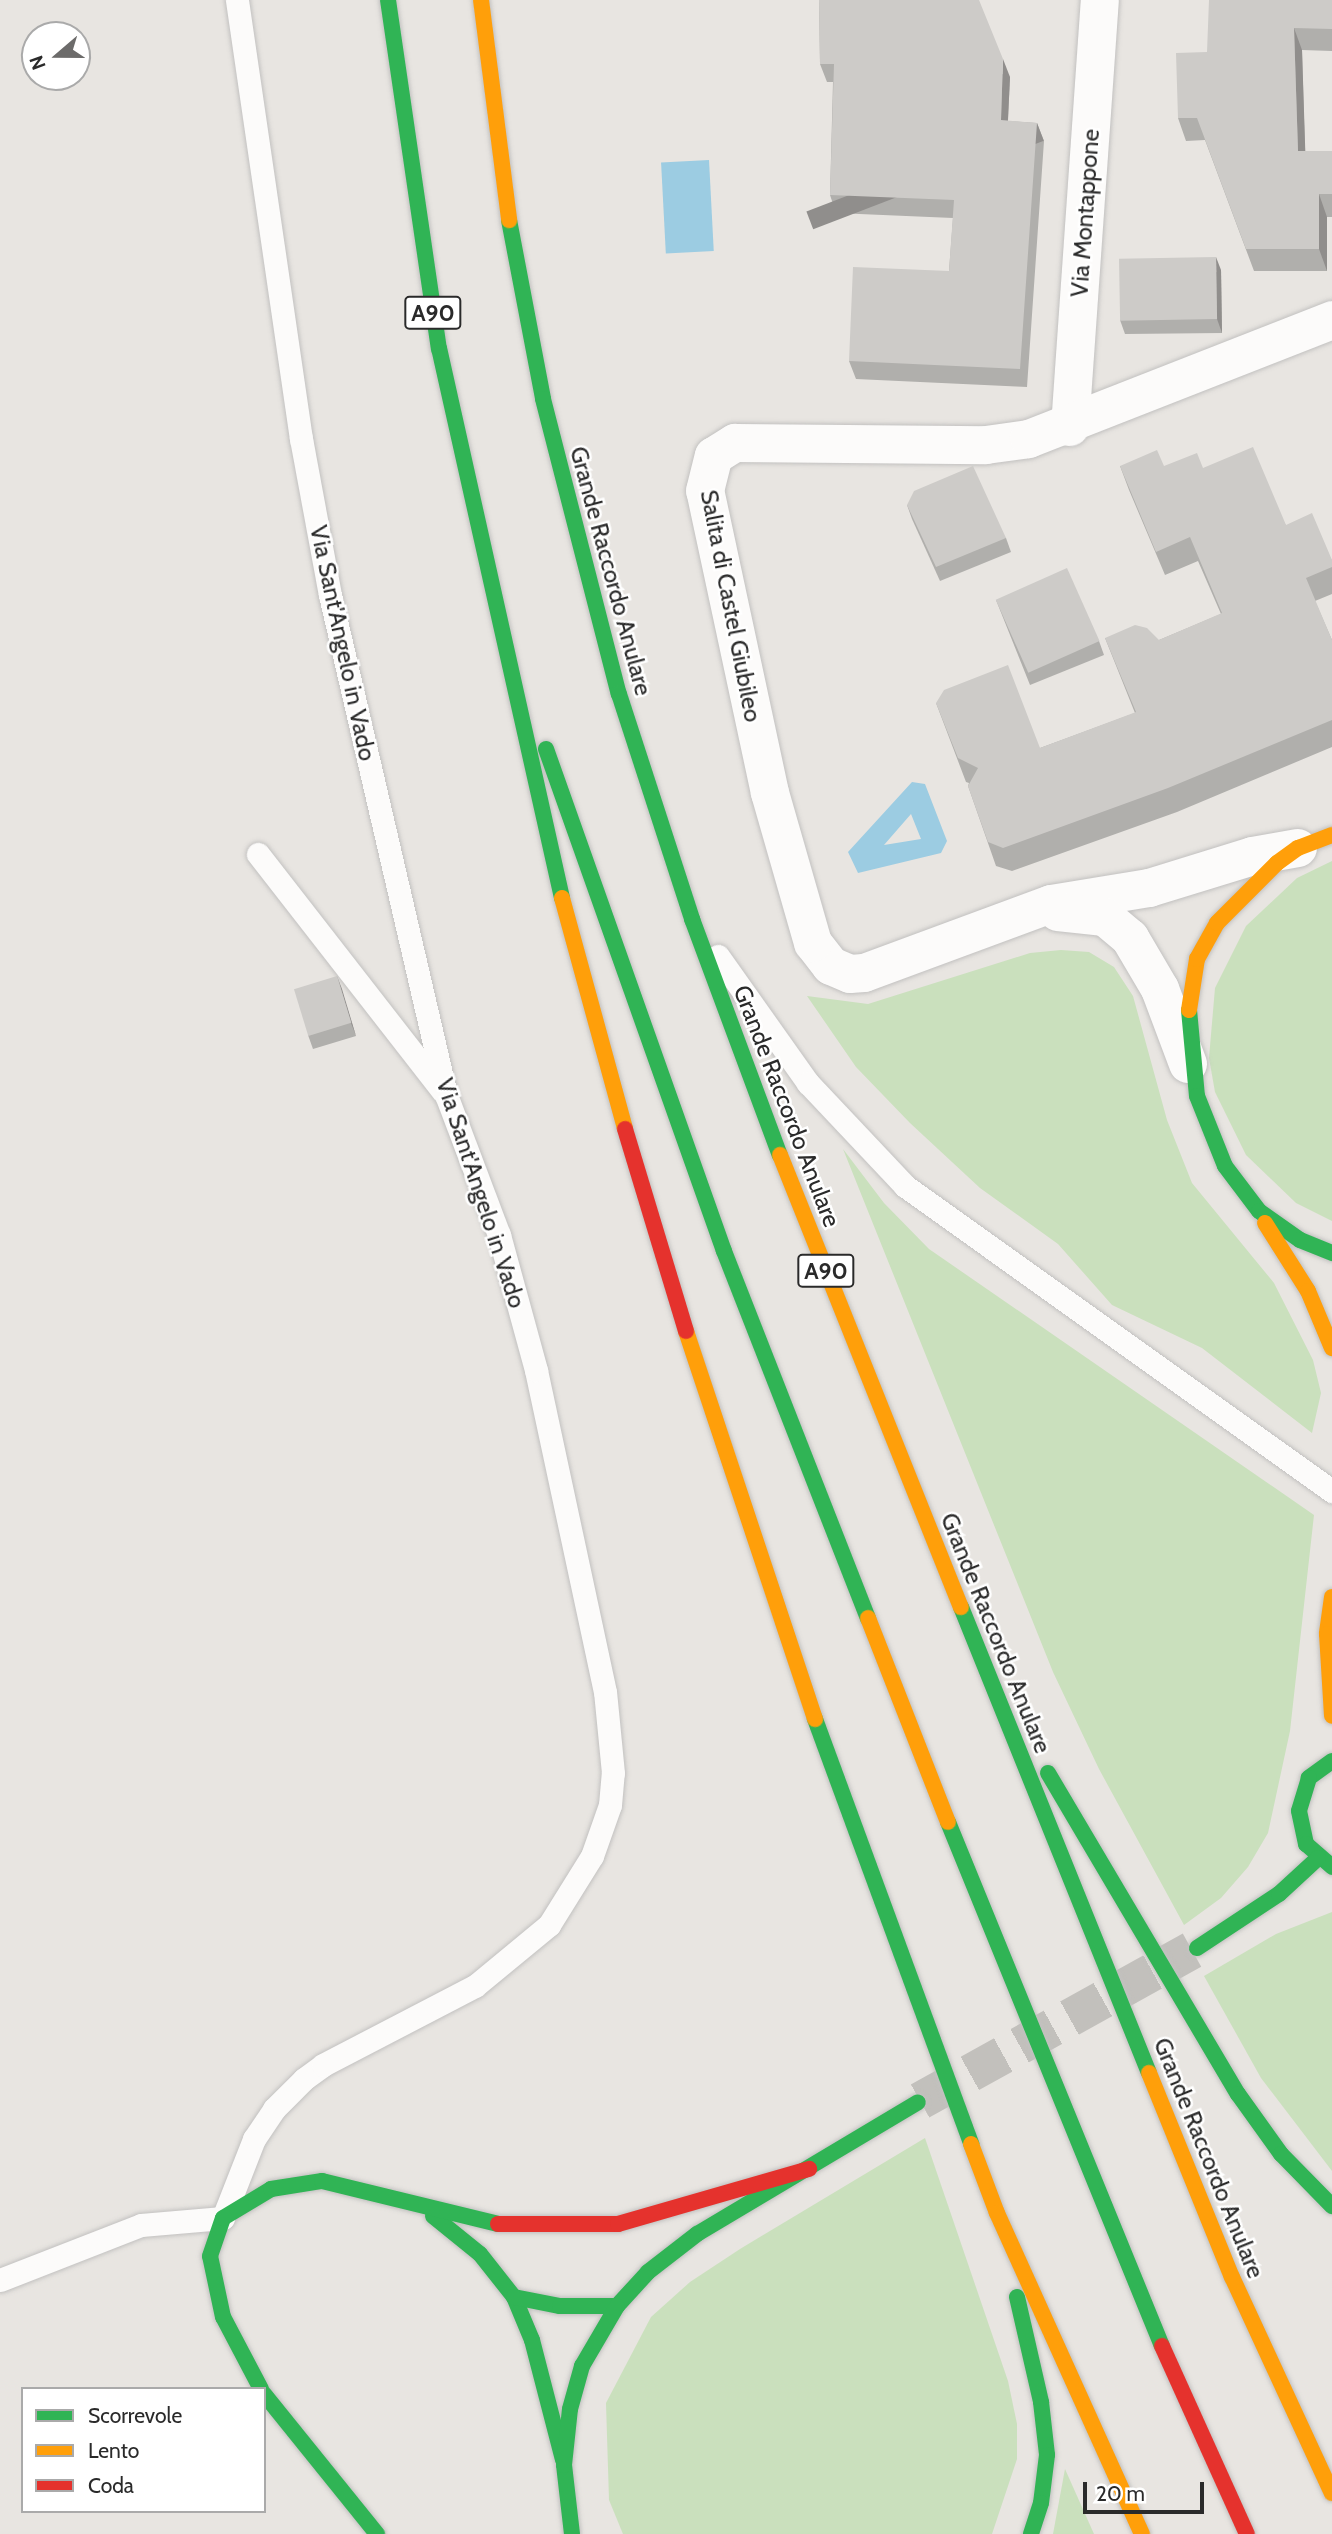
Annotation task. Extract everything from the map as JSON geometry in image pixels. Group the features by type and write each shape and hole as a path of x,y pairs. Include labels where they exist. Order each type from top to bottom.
{"main road":[{"name":"A90","path":"388,0 411,181 437,336 501,621 729,1264 1125,2262 1247,2534"},
{"name":"Grande Raccordo Anulare","path":"481,0 507,206 543,400 608,656 692,919 787,1173 1232,2277 1332,2493"},
{"path":"501,621 561,899 687,1334 849,1822 998,2213 1142,2534"},
{"path":"1323,838 1248,888 1206,940 1188,1001 1192,1075 1215,1149 1259,1211 1308,1291 1332,1348"},
{"path":"1259,1211 1300,1240 1332,1253"},
{"path":"1332,1597 1327,1634 1332,1716"},
{"path":"980,1656 1238,2094 1281,2154 1332,2206"},
{"path":"1197,1948 1325,1863 1300,1830 1301,1794 1309,1778 1332,1761"},
{"path":"564,2465 574,2389 598,2334 617,2306 648,2272 697,2234 918,2102"},
{"path":"260,2387 216,2297 210,2256 223,2218 255,2196 306,2181 403,2199 500,2225 618,2224 809,2169"},
{"path":"403,2199 455,2231 490,2264 514,2297 532,2340 564,2465 572,2534"},
{"path":"998,2213 1041,2402 1047,2455 1041,2503 1031,2534"},
{"path":"514,2297 560,2306 617,2306"},
{"path":"266,2396 377,2534"}],"street":[{"name":"Via Montappone","path":"1070,427 1100,0"},
{"name":"Salita di Castel Giubileo","path":"1323,838 1252,856 1174,882 1068,900 975,928 864,973 850,974 831,966 813,943 770,793 705,491 710,464 722,449 756,440 986,445 1029,439 1070,427 1332,320"},
{"name":"Salita di Castel Giubileo","path":"1031,912 1088,913 1117,925 1149,965 1192,1075"}],"lane":[{"name":"Via Sant'Angelo in Vado","path":"223,2218 254,2138 274,2109 304,2079 475,1986 536,1938 583,1877 610,1805 613,1773 610,1719 543,1403 499,1235 446,1095 322,557 237,0"},
{"path":"258,854 446,1095"},
{"path":"692,919 808,1083 905,1186 1251,1437 1332,1491"},
{"path":"0,2280 141,2225 223,2218"}],"green space":[{"path":"1332,861 1332,1221 1296,1203 1246,1155 1215,1092 1209,1058 1215,988 1246,926 1297,878"},
{"path":"1061,950 1089,952 1114,967 1133,996 1167,1120 1192,1183 1274,1283 1313,1360 1321,1393 1312,1433 1202,1348 1112,1305 1058,1244 980,1188 910,1123 856,1067 807,996 868,1004 1030,953"},
{"path":"843,1149 884,1203 929,1249 1314,1515 1290,1731 1268,1833 1248,1867 1221,1898 1184,1925 1099,1769 1053,1672"},
{"path":"1332,1912 1332,2171 1261,2078 1204,1976 1276,1934"},
{"path":"925,2138 1008,2381 1017,2424 1017,2459 992,2534 623,2534 609,2500 606,2403 651,2317 690,2282 740,2249"},
{"path":"1065,2469 1094,2534 1053,2534"}],"water":[{"path":"709,160 714,251 666,253 661,163"},
{"path":"912,782 925,784 947,841 941,853 858,873 848,852","holes":["911,814 921,839 884,845"]}],"building":[{"path":"819,0 979,0 1003,59 1001,120 1037,123 1020,369 849,361 853,267 949,271 954,200 830,195 834,64 820,64"},
{"path":"1209,0 1332,0 1332,29 1294,28 1298,151 1332,151 1332,194 1319,194 1319,249 1246,249 1197,118 1178,118 1176,53 1207,52"},
{"path":"1216,257 1217,319 1120,321 1119,259"},
{"path":"1253,447 1286,525 1312,513 1332,560 1332,567 1306,578 1332,640 1332,720 1168,788 1003,848 988,842 968,786 978,768 958,758 936,703 944,690 1008,665 1040,748 1136,712 1105,638 1135,625 1147,628 1159,640 1222,613 1190,537 1156,552 1120,466 1157,450 1164,466 1197,453 1203,468"},
{"path":"973,466 1006,538 936,567 907,505 914,491"},
{"path":"1067,568 1100,641 1028,673 996,600"},
{"path":"337,976 351,1023 308,1036 294,989"}],"tunnel":[{"path":"920,2101 1192,1950"}],"traffic: fast":[{"path":"388,0 439,348 562,898"},
{"path":"509,220 543,399 619,694 692,919 780,1155"},
{"path":"546,749 724,1251 868,1618"},
{"path":"1189,1010 1197,1096 1225,1166 1259,1211 1300,1240 1332,1253"},
{"path":"961,1607 1149,2073"},
{"path":"815,1719 971,2144"},
{"path":"1332,1761 1309,1778 1299,1811 1306,1844 1332,1867"},
{"path":"1048,1773 1238,2094 1281,2154 1332,2206"},
{"path":"948,1822 1162,2346"},
{"path":"1197,1948 1279,1894 1318,1858"},
{"path":"514,2297 560,2306 617,2306 648,2272 697,2234 918,2102"},
{"path":"260,2387 223,2317 210,2256 223,2218 271,2189 322,2181 498,2224"},
{"path":"433,2216 480,2254 514,2297 532,2340 563,2460"},
{"path":"1017,2297 1041,2402 1047,2455 1041,2503 1031,2534"},
{"path":"572,2534 564,2465 570,2409 582,2366 617,2306"},
{"path":"266,2396 377,2534"}],"traffic: slow":[{"path":"481,0 509,220"},
{"path":"1189,1010 1197,959 1217,923 1277,863 1298,848 1332,835"},
{"path":"562,898 625,1129"},
{"path":"780,1155 961,1607"},
{"path":"1265,1223 1308,1291 1332,1348"},
{"path":"686,1331 815,1719"},
{"path":"1332,1597 1327,1634 1332,1716"},
{"path":"868,1618 948,1822"},
{"path":"1149,2073 1232,2277 1332,2493"},
{"path":"971,2144 997,2213 1142,2534"}],"traffic: jam":[{"path":"625,1129 686,1331"},
{"path":"498,2224 618,2224 809,2169"},
{"path":"1162,2346 1247,2534"}]}
